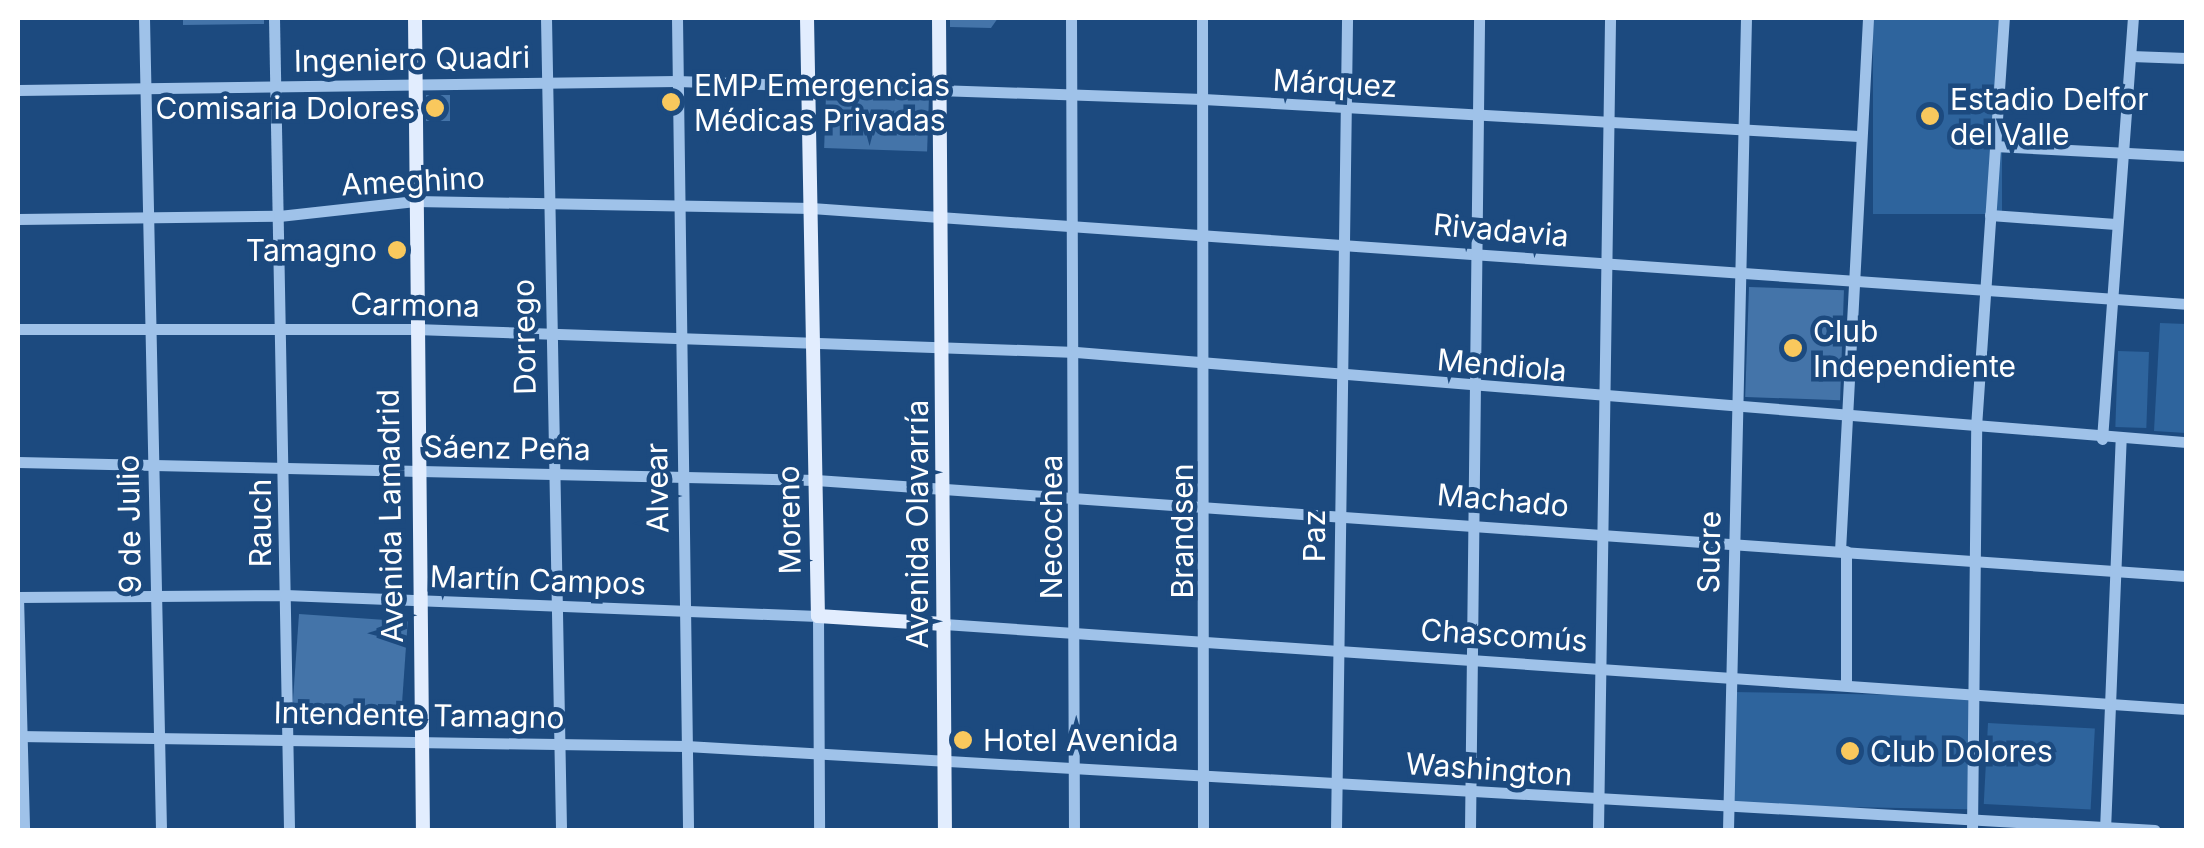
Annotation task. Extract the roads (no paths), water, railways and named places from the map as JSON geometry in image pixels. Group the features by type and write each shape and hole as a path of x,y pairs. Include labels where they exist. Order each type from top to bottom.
{"main road":[{"name":"Avenida Lamadrid","path":"414,18 415,471 423,830"},
{"name":"Moreno","path":"807,18 818,616"},
{"name":"Avenida Olavarría","path":"939,18 946,490 945,830"},
{"name":"Chascomús","path":"818,616 944,624"}],"street":[{"name":"9 de Julio","path":"144,18 161,830"},
{"name":"Rauch","path":"274,18 288,830"},
{"name":"Dorrego","path":"546,18 547,332 561,830"},
{"name":"Alvear","path":"677,18 688,830"},
{"name":"Necochea","path":"1071,18 1076,352 1074,830"},
{"name":"Brandsen","path":"1202,18 1207,362 1203,830"},
{"name":"Paz","path":"1336,830 1347,18"},
{"path":"1470,830 1479,18"},
{"path":"1598,830 1610,18"},
{"name":"Sucre","path":"1728,830 1746,18"},
{"path":"1846,686 1846,420 1868,18"},
{"path":"1972,826 1976,428 2004,18"},
{"path":"2102,439 2133,18"},
{"path":"2131,56 2186,58"},
{"name":"Ingeniero Quadri","path":"18,90 546,81 807,85"},
{"name":"Márquez","path":"807,85 1608,118 1859,136"},
{"path":"1994,146 2186,156"},
{"name":"Ameghino","path":"18,219 279,216 415,201 811,208"},
{"name":"Rivadavia","path":"811,208 1204,232 1606,265 2186,304"},
{"path":"1990,216 2116,224"},
{"name":"Carmona","path":"18,329 415,329 812,342"},
{"name":"Mendiola","path":"812,342 1076,352 1846,420 2186,442"},
{"path":"2105,829 2121,440"},
{"name":"Sáenz Peña","path":"18,462 816,480"},
{"name":"Machado","path":"816,480 1472,521 1734,546 2186,576"},
{"name":"Martín Campos","path":"18,597 286,594 818,616"},
{"path":"18,597 24,830"},
{"name":"Moreno","path":"818,616 820,830"},
{"name":"Chascomús","path":"944,624 1730,679 1974,692 2186,710"},
{"name":"Intendente Tamagno","path":"19,736 422,738 820,754"},
{"name":"Washington","path":"820,754 1728,808 1855,824 2155,830"}],"place":[{"name":"EMP Emergencias Médicas Privadas","path":"671,102"},
{"name":"Comisaria Dolores","path":"435,108"},
{"name":"Estadio Delfor del Valle","path":"1930,116"},
{"name":"Tamagno","path":"397,250"},
{"name":"Club Independiente","path":"1793,348"},
{"name":"Hotel Avenida","path":"963,740"},
{"name":"Club Dolores","path":"1850,751"}]}
